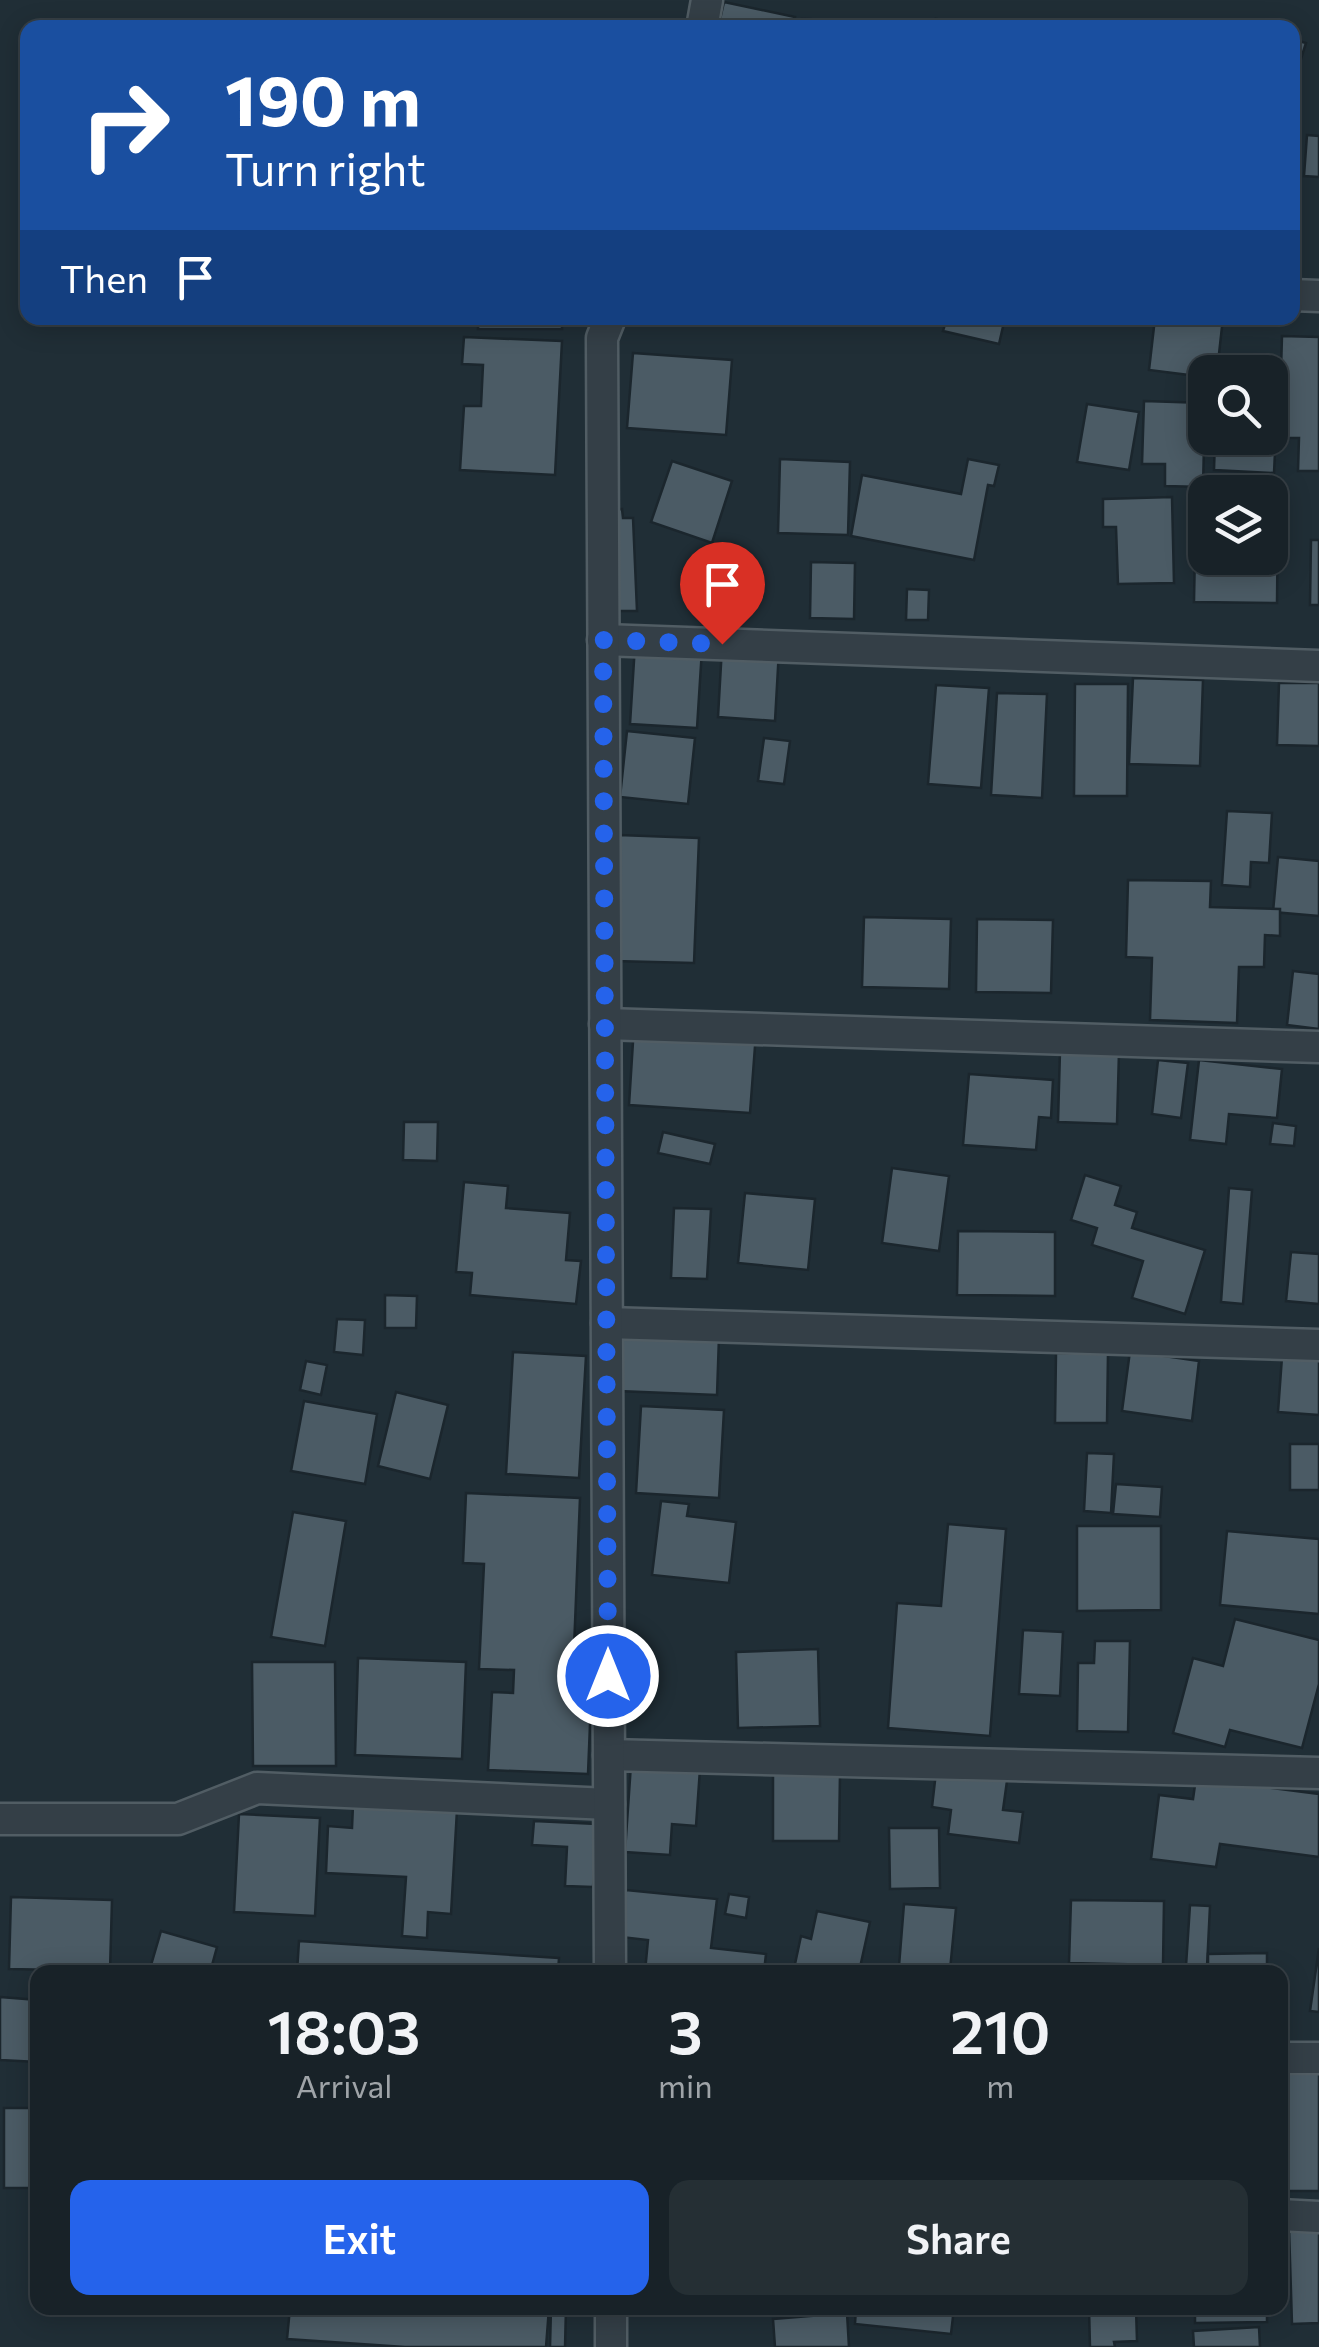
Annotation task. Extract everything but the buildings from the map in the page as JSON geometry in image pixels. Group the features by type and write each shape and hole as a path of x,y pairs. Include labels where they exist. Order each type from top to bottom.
{"street":[{"path":"607,325 602,338 610,1965"},
{"path":"603,640 1319,666"},
{"path":"605,1024 1319,1047"},
{"path":"607,1324 1319,1345"},
{"path":"609,1755 1319,1773"},
{"path":"0,1819 178,1819 257,1788 609,1804"},
{"path":"1288,2058 1319,2058"},
{"path":"1288,2215 1319,2216"},
{"path":"611,2315 612,2347"}],"route":[{"path":"608,1676 603,640 722,644"}]}
